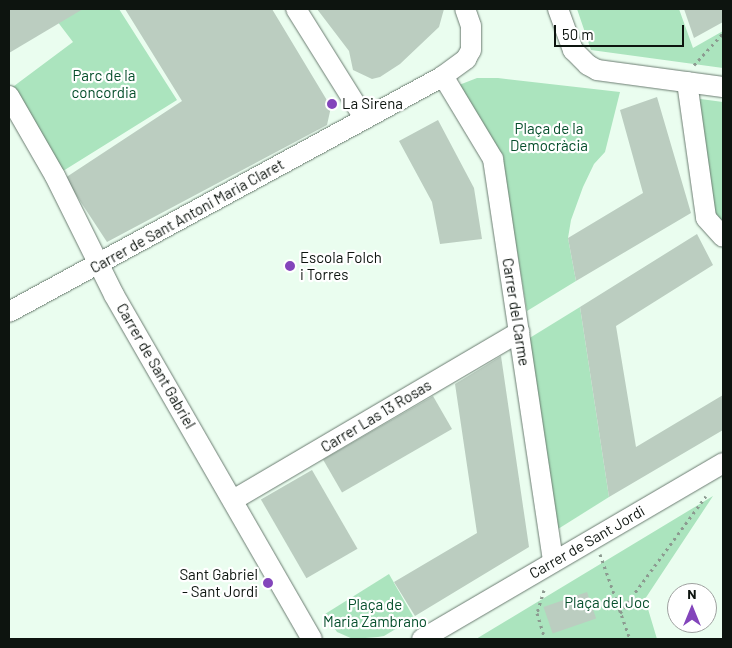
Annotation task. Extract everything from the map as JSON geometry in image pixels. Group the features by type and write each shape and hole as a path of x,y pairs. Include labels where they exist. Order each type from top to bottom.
{"street":[{"path":"296,9 364,118"},
{"name":"Carrer de Sant Antoni Maria Claret","path":"9,312 443,76 466,59 472,50 471,26 465,9"},
{"path":"558,9 573,50 588,65 597,70 689,75 723,87"},
{"path":"689,75 706,218 723,237"},
{"name":"Carrer del Carme","path":"443,76 493,158 553,562"},
{"name":"Carrer de Sant Gabriel","path":"9,96 55,176 114,295 312,637"},
{"name":"Carrer Las 13 Rosas","path":"233,500 519,332"},
{"name":"Carrer de Sant Jordi","path":"422,639 723,463"},
{"name":"Carrer de Sant Jordi","path":"435,639 451,622"}],"path":[{"path":"689,75 723,33"},
{"path":"620,612 706,496"},
{"path":"600,554 630,639"},
{"path":"545,639 536,612 546,585"}],"green space":[{"name":"Parc de la concordia","path":"80,9 119,9 177,100 55,176 10,89 73,42 57,21"},
{"path":"577,9 679,9 693,48 723,31 723,68 591,50"},
{"name":"Plaça de la Democràcia","path":"477,78 498,78 620,92 605,152 594,164 571,220 568,238 576,281 527,311 501,156 459,85"},
{"path":"693,98 723,102 723,224 711,210"},
{"path":"580,307 609,497 558,529 528,339"},
{"name":"Plaça del Joc","path":"713,496 645,599 657,639 476,639"},
{"name":"Plaça de Maria Zambrano","path":"389,574 414,618 384,636 353,639 337,632 325,614"}],"building":[{"path":"9,9 83,9 9,53"},
{"path":"125,9 272,9 331,107 327,125 107,242 65,178 182,101"},
{"path":"317,9 444,9 439,27 400,64 380,77 372,79 353,70 349,51"},
{"path":"684,9 723,9 723,22 694,38"},
{"path":"657,97 691,213 576,281 568,238 643,193 620,110"},
{"path":"438,120 474,188 482,239 440,244 432,202 399,141"},
{"path":"697,234 713,265 616,326 636,447 723,395 723,430 609,497 580,307"},
{"path":"501,356 529,547 415,616 394,582 477,533 455,384"},
{"path":"433,396 452,429 342,492 323,460"},
{"path":"312,470 358,549 306,578 261,499"},
{"path":"587,592 596,618 553,633 544,607"}],"place":[{"name":"La Sirena","path":"332,104"},
{"name":"Escola Folch i Torres","path":"290,266"},
{"name":"Sant Gabriel - Sant Jordi","path":"268,583"}]}
